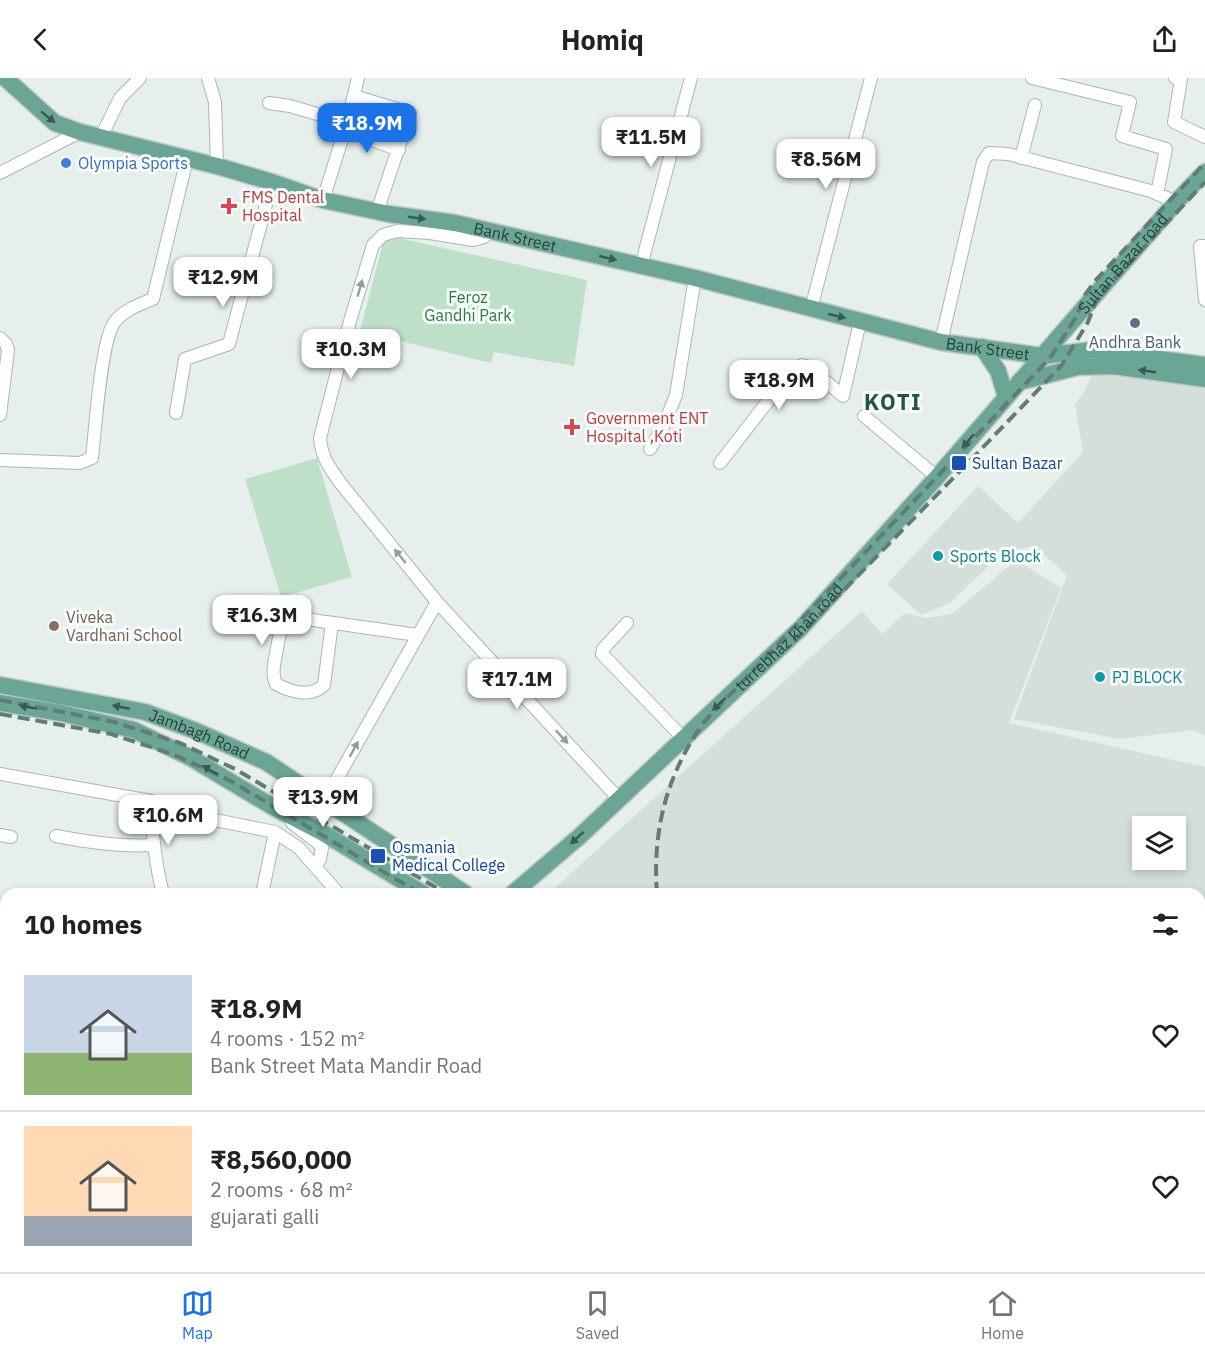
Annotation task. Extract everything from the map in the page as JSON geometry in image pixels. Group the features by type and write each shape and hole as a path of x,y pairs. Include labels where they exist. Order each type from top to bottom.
{"main road":[{"name":"Bank Street","path":"5,78 55,123 80,132 217,166 323,200 378,212 455,223 491,231 695,278 941,342 1042,356 1093,350 1205,365"},
{"name":"Sultan Bazar road","path":"1042,356 1176,202 1205,172"},
{"path":"982,347 998,371 1006,396"},
{"name":"turrebhaz khan road","path":"519,888 580,836 801,628 938,477 1042,356"},
{"path":"1019,382 1078,367 1113,366 1205,379"},
{"name":"Jambagh Road","path":"0,685 121,707 156,717 266,762 457,888"},
{"path":"0,703 116,725 142,734 191,759 414,888"},
{"path":"142,734 145,723 156,717"},
{"path":"359,823 367,841 365,858"}],"street":[{"path":"101,137 120,98 140,78"},
{"path":"208,78 215,102 217,166"},
{"path":"323,200 358,78"},
{"path":"640,266 691,78"},
{"path":"811,309 871,78"},
{"path":"1032,78 1130,102 1122,136 1166,149 1157,194"},
{"path":"1175,78 1181,79 1174,122 1205,137"},
{"path":"354,96 409,112 410,116 378,212"},
{"path":"269,103 290,106 346,126 399,150"},
{"path":"1021,158 1035,105"},
{"path":"0,173 80,132"},
{"path":"941,342 983,162 989,153 1008,154 1157,194 1176,202"},
{"path":"0,460 80,463 92,458 105,347 113,324 136,305 153,299 187,159"},
{"path":"176,413 185,359 229,344 272,182"},
{"path":"491,231 484,237 473,240 430,233 388,232 373,245 320,438 321,450 329,468 437,602 618,798"},
{"path":"1205,246 1200,246 1205,300"},
{"path":"650,449 663,427 676,394 695,278"},
{"path":"720,463 772,396 780,390 795,368 802,365 809,367 843,396 860,322"},
{"path":"0,338 8,350 0,415"},
{"path":"864,416 938,477"},
{"path":"325,800 437,602"},
{"path":"332,623 324,685 317,692 308,693 286,689 276,684 273,677 279,634 285,624 294,619 332,623 418,635"},
{"path":"627,623 603,649 602,654 683,738"},
{"path":"0,774 151,801 210,819 275,832 299,848 334,888"},
{"path":"151,801 153,845 162,888"},
{"path":"273,807 322,848 316,866"},
{"path":"263,888 275,832"},
{"path":"56,836 120,845 153,845"}],"shaded area":[{"path":"1130,373 1205,384 1205,736 1193,730 1120,739 1014,719 1067,575 1034,546 1002,553 950,603 921,615 887,584 978,486 1018,523 1083,452 1075,404 1092,375"},
{"name":"Osmania Medical College","path":"1016,560 1061,588 1009,723 1205,767 1205,888 555,888 862,611 882,634 905,613 926,618 952,614"}],"green space":[{"name":"Feroz Gandhi Park","path":"385,235 587,280 574,366 494,352 491,363 360,331"},
{"path":"317,458 352,577 281,597 245,479"}],"railway":[{"path":"657,888 657,847 665,803 681,761 705,721 1050,358 1095,281 1205,163"},
{"path":"794,641 1062,365 1088,322 1096,301 1105,289 1205,182"},
{"path":"0,700 114,722 180,743 235,769 437,888"},
{"path":"0,714 111,734 175,755 229,780 411,888"}],"place":[{"name":"Olympia Sports","path":"66,163"},
{"name":"FMS Dental Hospital","path":"229,206"},
{"name":"Andhra Bank","path":"1135,323"},
{"name":"Government ENT Hospital ,Koti","path":"572,427"},
{"name":"Sultan Bazar","path":"959,463"},
{"name":"Sports Block","path":"938,556"},
{"name":"Viveka Vardhani School","path":"54,626"},
{"name":"PJ BLOCK","path":"1100,677"},
{"name":"Osmania Medical College","path":"378,856"}],"district":[{"name":"KOTI","path":"893,402"}]}
